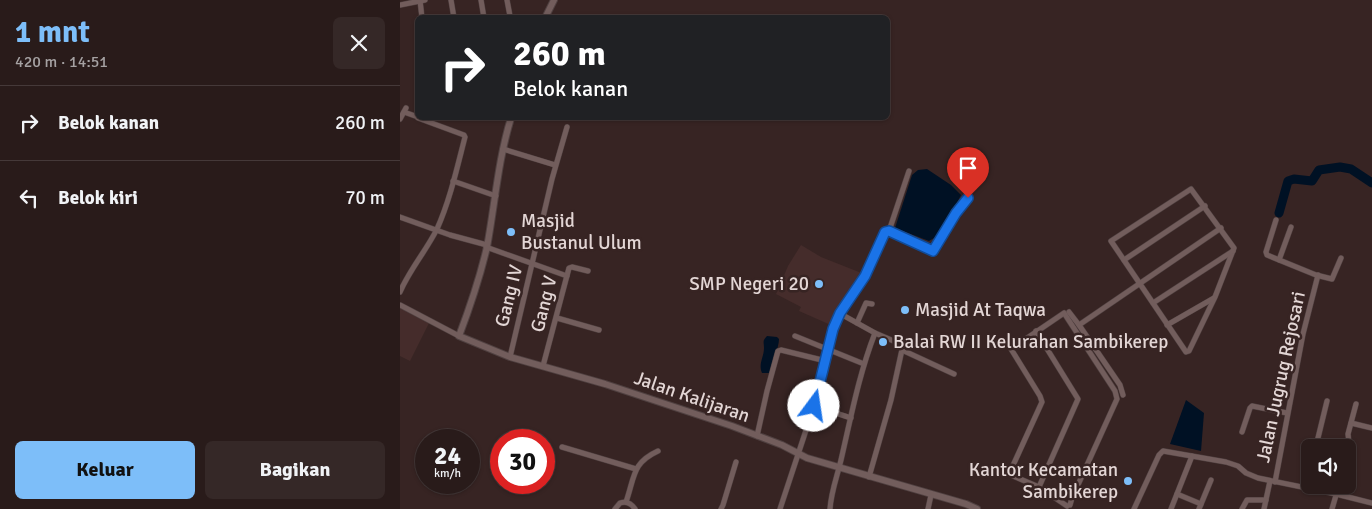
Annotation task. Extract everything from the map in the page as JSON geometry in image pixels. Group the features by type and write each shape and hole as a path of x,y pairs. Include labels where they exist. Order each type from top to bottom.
{"street":[{"path":"400,5 421,0 422,15"},
{"path":"451,0 454,15"},
{"path":"480,0 483,15"},
{"path":"507,0 510,15"},
{"path":"546,15 554,0"},
{"path":"400,119 405,110 415,115"},
{"path":"400,292 410,271 436,230 453,181 465,136 425,120"},
{"path":"459,336 487,246 503,149 510,120"},
{"name":"Gang IV","path":"510,356 555,165 567,127"},
{"path":"503,149 555,165"},
{"path":"780,509 814,406 833,329 840,313 865,276 885,232 889,231 909,171"},
{"path":"453,181 496,196"},
{"path":"1190,188 1193,189 1221,228 1233,245 1234,251 1215,298 1188,352 1185,351 1111,241 1190,188"},
{"path":"889,231 933,251 956,213 968,198"},
{"path":"1124,260 1205,206"},
{"path":"400,218 487,246 568,276"},
{"path":"543,220 570,224"},
{"name":"Jalan Jugrug Rejosari","path":"1272,482 1303,334 1318,275 1267,255 1266,252 1276,220"},
{"path":"1278,260 1291,227"},
{"path":"1079,325 1221,228"},
{"path":"1153,303 1234,251"},
{"path":"1318,275 1334,279 1341,258"},
{"name":"Gang V","path":"543,366 570,267 588,271"},
{"path":"1167,325 1215,298"},
{"path":"857,323 866,303 872,304"},
{"name":"Jalan Kalijaran","path":"400,305 459,336 510,356 612,386 757,436 807,458 978,509"},
{"path":"1069,312 1102,357 1120,385 1123,395"},
{"path":"840,313 875,333 903,345 891,400 870,477"},
{"path":"1061,314 1065,314 1116,391 1117,398 1069,507 1039,487 1013,476 1010,472 1042,402 1011,349 1036,331 1061,314"},
{"path":"557,318 599,330"},
{"path":"1036,331 1078,399 1078,404 1039,487"},
{"path":"830,509 832,490 840,468 864,364 875,333"},
{"path":"795,336 864,364"},
{"path":"757,436 778,351 782,350 826,361"},
{"path":"902,350 954,374"},
{"path":"1096,361 1102,357"},
{"path":"1318,439 1327,401"},
{"path":"1348,439 1356,404"},
{"path":"814,406 851,418"},
{"path":"1242,432 1252,406 1287,413"},
{"path":"1351,423 1372,428"},
{"path":"562,446 636,468"},
{"path":"626,502 636,468 644,459 658,451"},
{"name":"Jalan Jugrug Rejosari","path":"1134,509 1159,455 1163,451 1212,458 1238,466 1251,476 1301,487"},
{"path":"1171,509 1192,456"},
{"path":"721,509 736,462"},
{"path":"1177,494 1200,506 1211,480"},
{"path":"1264,509 1272,482"},
{"path":"928,509 931,494"},
{"path":"1332,509 1336,494"},
{"name":"Jalan Jugrug Rejosari","path":"1336,494 1372,503"},
{"path":"1242,509 1247,500 1266,500"},
{"path":"615,509 620,503 626,502 633,505 635,509"}],"shaded area":[{"name":"SMP Negeri 20","path":"801,245 821,257 864,274 833,326 799,311 801,307 776,294 788,266"},
{"path":"400,307 429,323 410,361 400,356"}],"water":[{"path":"927,169 951,185 961,195 941,234 929,241 895,228 912,175 918,170"},
{"path":"767,336 777,337 779,342 770,373 762,373 764,339"},
{"path":"1186,400 1204,413 1201,451 1170,444"}],"waterway":[{"path":"1279,213 1288,181 1294,179 1312,181 1319,170 1340,167 1351,169 1372,183"}],"place":[{"name":"Masjid Bustanul Ulum","path":"511,232"},
{"name":"SMP Negeri 20","path":"819,284"},
{"name":"Masjid At Taqwa","path":"905,310"},
{"name":"Balai RW II Kelurahan Sambikerep","path":"883,342"},
{"name":"Kantor Kecamatan Sambikerep","path":"1128,481"}],"route":[{"path":"814,406 833,329 840,313 865,276 885,232 889,231 933,251 956,213 968,198"}]}
